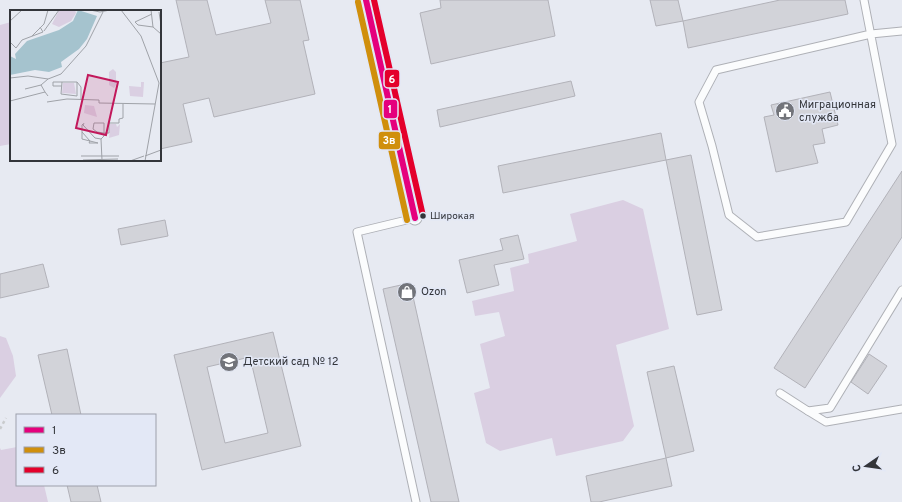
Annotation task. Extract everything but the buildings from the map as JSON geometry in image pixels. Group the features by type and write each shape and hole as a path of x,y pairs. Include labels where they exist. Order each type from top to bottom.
{"street":[{"path":"366,0 414,218"}],"lane":[{"path":"864,0 871,34 892,144 846,222 758,237 729,215 712,146 699,102 716,70 871,34 902,31"},
{"path":"414,218 357,232 416,502"},
{"path":"808,411 830,408 902,290"},
{"path":"780,393 826,422 902,409"}],"path":[{"path":"0,429 6,418"}],"shaded area":[{"path":"10,22 10,144 0,146 0,25"},
{"path":"623,200 643,209 669,329 616,345 634,426 623,441 556,456 552,438 500,451 486,443 474,393 490,388 480,344 505,336 499,312 475,316 472,301 514,291 510,268 529,263 528,254 577,241 570,214"},
{"path":"0,336 6,338 13,356 16,376 0,398"},
{"path":"16,447 16,486 44,486 48,502 0,502 0,448 1,450"}],"transit line":[{"name":"1","path":"366,0 415,218"},
{"name":"6","path":"374,0 423,216"},
{"name":"3в","path":"358,2 407,220"}],"place":[{"name":"Миграционная служба","path":"785,111"},
{"name":"Широкая","path":"423,216"},
{"name":"Ozon","path":"407,292"},
{"name":"Детский сад № 12","path":"229,362"}]}
